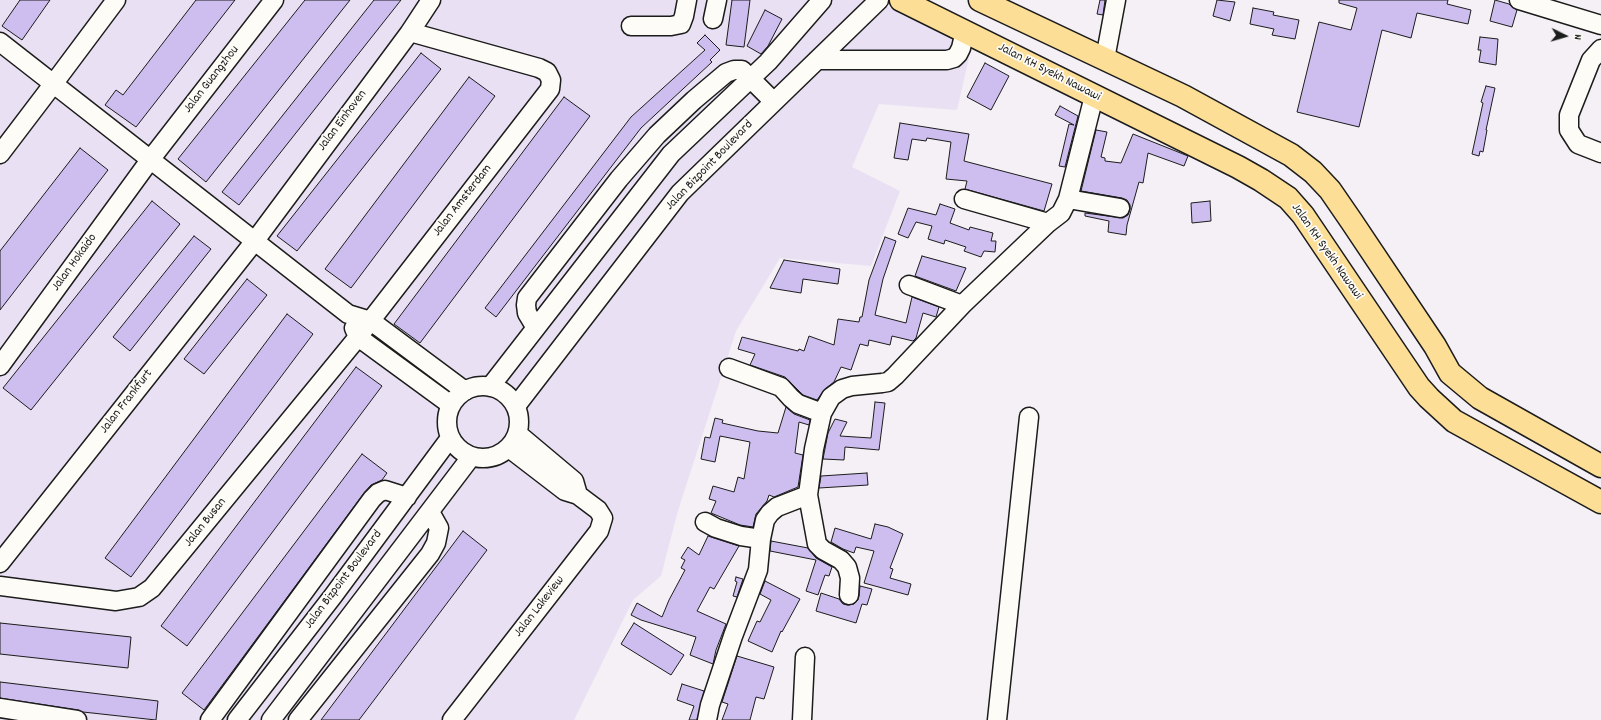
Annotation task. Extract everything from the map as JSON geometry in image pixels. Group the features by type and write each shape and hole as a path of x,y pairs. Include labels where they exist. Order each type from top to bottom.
{"main road":[{"name":"Jalan KH Syekh Nawawi","path":"901,0 1238,167 1288,198 1303,215 1419,387 1454,422 1601,502"},
{"path":"980,0 1183,96 1291,155 1313,172 1330,190 1434,346 1450,373 1480,398 1601,466"},
{"path":"1454,422 1480,398"}],"street":[{"path":"0,154 116,0"},
{"name":"Jalan Guangzhou","path":"150,160 274,0"},
{"name":"Jalan Einhoven","path":"254,242 410,32 431,0"},
{"path":"631,26 671,26 681,24 687,0"},
{"path":"713,19 717,0"},
{"path":"490,387 671,154 768,62 822,0"},
{"name":"Jalan Bizpoint Boulevard","path":"516,406 680,193 773,101 879,0"},
{"path":"1105,59 1116,0"},
{"path":"1520,0 1601,25"},
{"name":"Jalan Amsterdam","path":"358,337 550,89 551,80 547,72 539,68 410,32"},
{"path":"816,60 947,60 954,58 958,54 965,32"},
{"path":"0,42 348,314 371,321 465,391"},
{"path":"1601,49 1591,60 1569,115 1569,130 1578,144 1601,153"},
{"path":"536,328 527,313 527,298 619,179 657,135 694,100 726,73 734,70 742,70 773,101"},
{"path":"849,595 850,578 847,567 841,560 823,550 817,544 808,495 814,449 822,413 831,397 842,389 852,386 888,382 962,305 1048,223 1061,213 1068,199 1094,96"},
{"name":"Jalan Hokaido","path":"0,366 150,160"},
{"path":"964,198 1048,223"},
{"path":"1068,199 1120,208"},
{"name":"Jalan Frankfurt","path":"0,563 254,242"},
{"path":"909,285 962,305"},
{"path":"348,314 358,337 451,405"},
{"name":"Jalan Busan","path":"0,586 116,601 139,597 152,588 358,337"},
{"path":"729,368 781,387 798,404 822,413"},
{"path":"477,386 490,387 506,394 516,406 520,420 513,441 497,456 484,459 471,457 459,450 450,438 447,427 448,416 451,405 457,397 465,391 477,386"},
{"path":"997,720 1030,417"},
{"name":"Jalan Bizpoint Boulevard","path":"237,720 333,596 450,438"},
{"name":"Jalan Lakeview","path":"452,720 599,531 602,518 598,510 578,495 574,481 513,441"},
{"name":"Jalan Bizpoint Boulevard","path":"271,720 471,457"},
{"path":"210,720 372,499 378,493 385,490 407,497"},
{"path":"707,720 710,705 733,636 758,570 761,539 765,520 777,507 808,495"},
{"path":"298,720 430,554 436,543 439,528 430,512"},
{"path":"705,522 716,528 741,536 761,539"},
{"path":"802,720 805,657"},
{"path":"0,708 77,720"}],"shaded area":[{"path":"0,0 878,0 900,14 972,45 957,110 879,104 852,167 900,191 871,266 780,258 736,331 677,514 661,576 633,600 574,720 0,720"}],"building":[{"path":"20,0 50,0 22,40 2,26"},
{"path":"196,0 235,0 136,127 105,105 116,90 123,95"},
{"path":"305,0 350,0 206,182 178,159"},
{"path":"374,0 401,0 239,205 222,192"},
{"path":"732,0 750,0 744,47 726,45"},
{"path":"1100,0 1105,0 1103,15 1097,14"},
{"path":"1217,0 1235,2 1230,21 1213,16"},
{"path":"1339,0 1448,0 1447,4 1471,10 1468,24 1417,13 1411,38 1382,30 1359,127 1297,112 1319,22 1351,30 1357,8 1339,3"},
{"path":"1495,0 1509,4 1517,10 1512,27 1490,21"},
{"path":"1253,8 1274,12 1273,15 1299,20 1295,39 1272,35 1274,29 1250,24"},
{"path":"765,10 782,19 768,46 761,54 747,46"},
{"path":"705,35 720,50 710,60 712,62 641,128 496,317 485,308 631,117 705,50 697,43"},
{"path":"1480,37 1498,39 1496,65 1479,62 1481,50 1478,50"},
{"path":"421,53 441,69 297,251 277,236"},
{"path":"985,63 1009,76 991,110 967,97"},
{"path":"469,77 495,96 351,288 325,269"},
{"path":"1486,86 1495,88 1483,152 1480,151 1479,156 1472,154 1483,103 1481,102"},
{"path":"564,97 590,116 420,343 394,324"},
{"path":"1060,106 1078,116 1065,167 1059,166 1069,124 1074,125 1055,115"},
{"path":"900,123 969,134 964,161 1052,184 1044,211 965,189 967,181 946,179 951,142 927,138 926,141 912,139 908,160 894,158"},
{"path":"1096,130 1107,132 1101,157 1105,158 1105,161 1121,163 1133,134 1188,156 1184,166 1148,153 1143,183 1139,182 1127,225 1126,235 1108,232 1109,221 1085,216 1085,213 1123,218 1128,215 1130,209 1130,205 1127,200 1122,198 1081,191"},
{"path":"80,148 108,170 0,310 0,251"},
{"path":"152,201 180,224 31,410 3,388"},
{"path":"1210,201 1211,221 1192,223 1191,203"},
{"path":"940,204 955,209 950,223 969,230 970,227 993,233 991,241 996,241 995,252 984,251 981,257 964,251 966,247 945,240 944,244 928,239 932,226 916,222 908,238 898,234 908,208 936,215"},
{"path":"194,236 211,249 130,351 113,337"},
{"path":"885,237 896,241 883,279 875,315 906,323 912,297 939,307 936,317 923,313 916,338 913,341 892,336 890,345 869,340 868,346 860,344 851,370 841,367 834,382 825,389 817,400 803,395 785,377 750,365 755,354 738,349 742,337 798,351 799,349 804,351 809,336 834,345 838,319 859,322 860,317 862,317 869,280"},
{"path":"922,256 966,268 956,291 915,276"},
{"path":"784,260 840,269 838,284 803,279 801,293 770,288"},
{"path":"247,279 267,295 204,374 184,359"},
{"path":"287,314 313,334 131,577 105,558"},
{"path":"356,367 382,386 187,646 161,626"},
{"path":"875,402 885,403 879,450 845,447 844,460 823,459 828,433 835,419 847,422 840,436 871,438"},
{"path":"786,407 794,414 810,420 809,425 799,422 795,453 803,455 798,487 774,497 769,495 767,501 756,514 753,527 740,525 711,513 716,501 709,499 713,486 734,492 738,477 744,479 750,442 720,436 715,462 701,459 705,437 710,438 715,418 723,420 722,423 758,431 778,433"},
{"path":"362,454 387,473 382,480 371,485 364,493 204,710 182,693"},
{"path":"867,473 868,485 819,488 821,476"},
{"path":"875,524 888,527 903,534 890,568 893,569 890,578 911,584 908,595 864,583 874,551 856,547 854,553 831,542 835,528 871,539"},
{"path":"463,531 487,550 359,720 321,720"},
{"path":"708,536 739,546 714,589 710,587 697,611 726,624 716,650 713,664 690,655 696,637 641,620 631,615 637,603 662,617 685,570 681,568 685,560 681,558 688,547 699,555"},
{"path":"771,541 808,548 816,558 832,567 829,576 825,575 818,595 806,591 816,560 770,551"},
{"path":"736,577 743,579 737,597 733,596 737,582 735,581"},
{"path":"765,581 800,599 782,632 781,631 772,652 748,641 757,621 760,622 771,600 760,594"},
{"path":"860,586 872,589 867,605 862,604 856,623 816,611 821,593 839,599 843,604 854,604 858,600"},
{"path":"0,623 131,637 128,668 0,654"},
{"path":"634,623 684,655 671,675 621,644"},
{"path":"737,656 774,667 764,699 756,697 750,720 722,720 728,704 722,702"},
{"path":"0,682 158,701 156,720 83,712 79,710 0,698"},
{"path":"682,684 704,691 697,720 689,720 694,706 677,700"}]}
